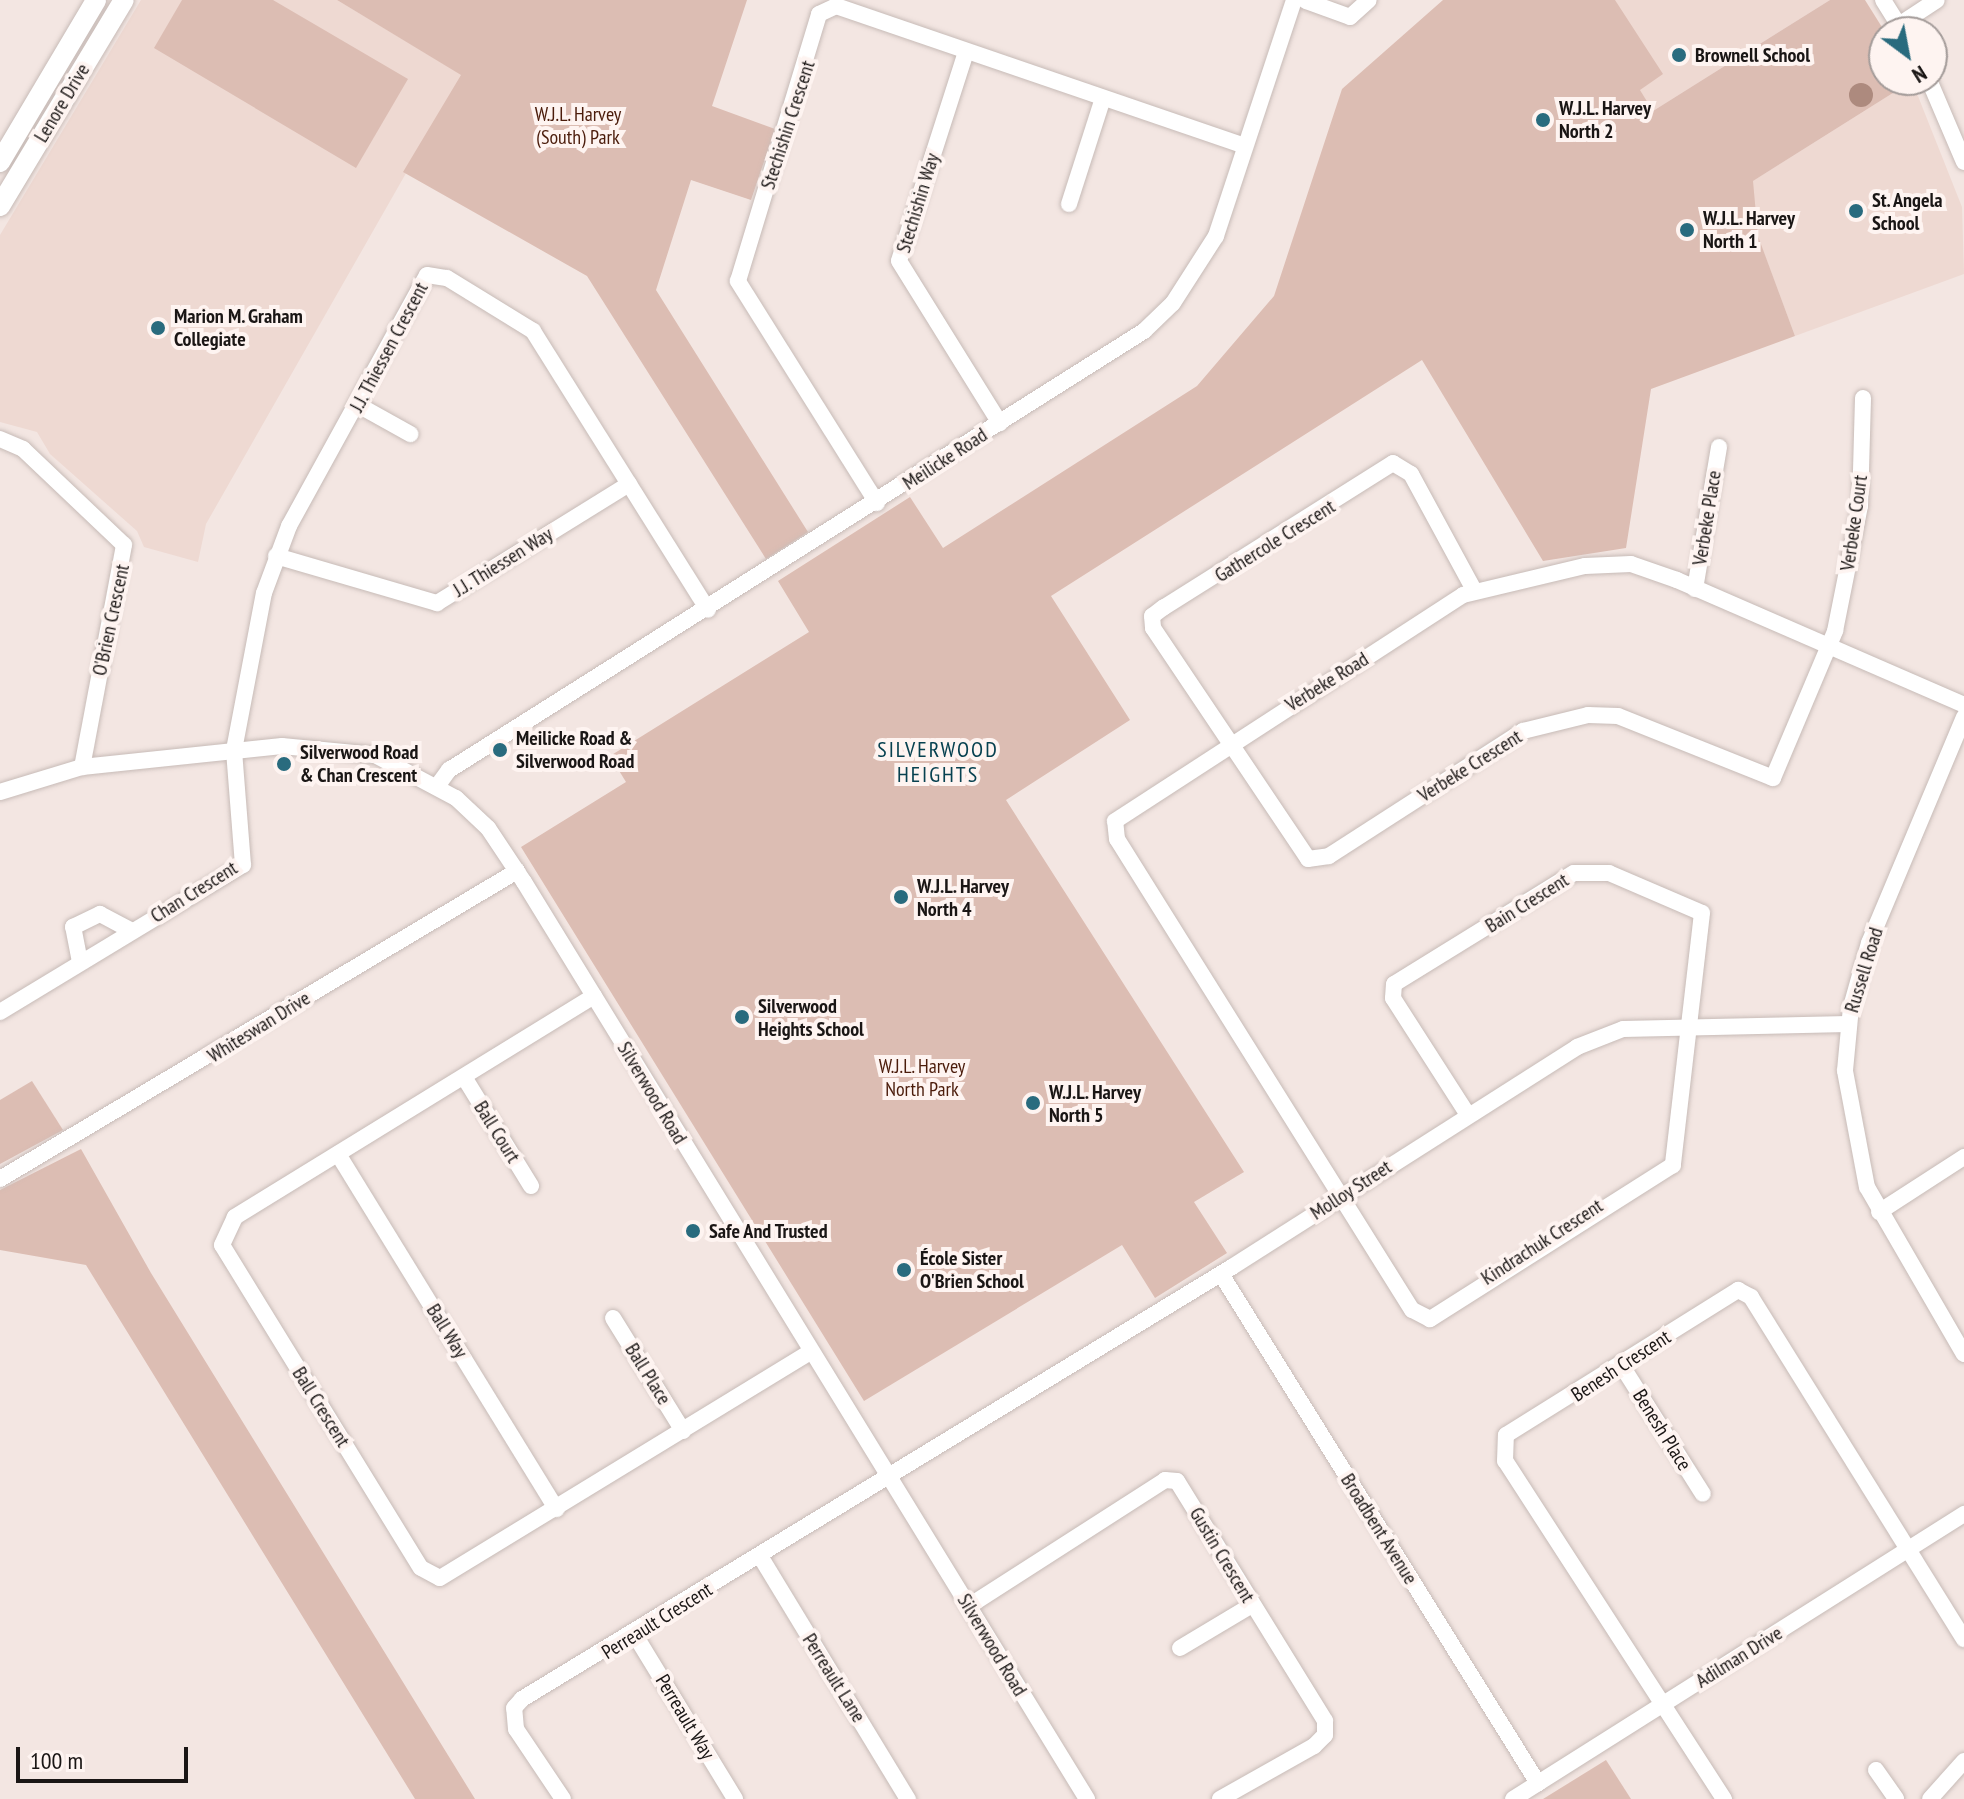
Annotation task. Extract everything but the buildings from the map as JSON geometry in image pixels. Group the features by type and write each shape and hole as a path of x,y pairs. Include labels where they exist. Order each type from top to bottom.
{"main road":[{"name":"Lenore Drive","path":"0,162 96,0"},
{"name":"Lenore Drive","path":"0,206 124,0"}],"street":[{"name":"Meilicke Road","path":"438,785 449,770 708,610 1144,331 1173,303 1216,236 1294,0"},
{"path":"1306,1 1350,17 1369,0"},
{"path":"1916,16 1937,0"},
{"name":"Stechishin Crescent","path":"877,503 738,281 819,14 836,6 965,55 1245,146"},
{"name":"Stechishin Way","path":"965,55 899,261 1000,423"},
{"path":"1936,96 1963,158"},
{"path":"1069,204 1102,101"},
{"name":"J.J. Thiessen Crescent","path":"234,750 276,556 358,405 419,282 440,274 533,331 708,610"},
{"name":"Verbeke Court","path":"1829,647 1854,551 1863,398"},
{"path":"358,405 410,434"},
{"name":"O'Brien Crescent","path":"0,439 23,449 124,545 82,767"},
{"name":"Verbeke Place","path":"1695,589 1719,447"},
{"name":"Gathercole Crescent","path":"1230,744 1153,628 1152,616 1164,607 1393,463 1411,474 1474,590"},
{"name":"J.J. Thiessen Way","path":"276,556 437,603 629,484"},
{"name":"Verbeke Road","path":"1344,1195 1114,829 1122,812 1474,590 1620,563 1695,589 1964,705"},
{"name":"Verbeke Crescent","path":"1230,744 1301,854 1316,859 1523,731 1588,715 1618,716 1773,778 1829,647"},
{"name":"Russell Road","path":"1964,717 1869,943 1848,1024 1849,1118 1879,1212 1964,1354"},
{"name":"Silverwood Road","path":"0,792 82,767 234,750 340,747 438,785 488,828 1087,1799"},
{"name":"Chan Crescent","path":"0,1012 243,865 234,750"},
{"name":"Whiteswan Drive","path":"0,1179 517,871"},
{"name":"Bain Crescent","path":"1468,1115 1393,998 1394,984 1574,873 1609,873 1702,913 1691,1027"},
{"name":"Chan Crescent","path":"80,962 73,927 100,914 132,931"},
{"name":"Ball Crescent","path":"594,996 235,1217 222,1245 421,1568 449,1575 810,1352"},
{"name":"Molloy Street","path":"890,1478 1221,1274 1468,1115 1601,1036 1691,1027 1848,1024"},
{"name":"Kindrachuk Crescent","path":"1344,1195 1412,1310 1430,1319 1673,1165 1691,1027"},
{"name":"Ball Court","path":"464,1077 531,1186"},
{"name":"Ball Way","path":"338,1154 556,1509"},
{"path":"1879,1212 1964,1157"},
{"name":"Broadbent Avenue","path":"1221,1274 1538,1783"},
{"name":"Benesh Crescent","path":"1665,1704 1502,1446 1506,1435 1622,1366 1725,1293 1751,1297 1964,1639"},
{"name":"Ball Place","path":"613,1318 683,1431"},
{"name":"Benesh Place","path":"1622,1366 1703,1494"},
{"name":"Perreault Crescent","path":"563,1799 516,1729 514,1708 890,1478"},
{"name":"Gustin Crescent","path":"969,1606 1165,1480 1177,1481 1319,1709 1325,1735 1220,1799"},
{"name":"Adilman Drive","path":"1513,1799 1964,1514"},
{"name":"Perreault Lane","path":"760,1556 908,1799"},
{"path":"1180,1648 1252,1605"},
{"name":"Perreault Way","path":"635,1635 735,1799"},
{"path":"1665,1704 1724,1799"},
{"path":"1930,1799 1964,1761"},
{"path":"1876,1770 1896,1799"}],"shaded area":[{"name":"Marion M. Graham Collegiate","path":"141,0 337,0 462,75 206,524 198,562 144,547 137,531 50,454 37,432 0,422 0,235"},
{"name":"Brownell School","path":"1583,0 1830,0 1653,111"},
{"path":"1856,84 1866,84 1872,100 1866,106 1856,106 1850,100 1850,90"},
{"name":"St. Angela School","path":"1888,96 1918,96 1962,207 1964,274 1795,336 1740,189"}],"green space":[{"path":"182,0 273,0 408,79 356,168 154,48"},
{"name":"W.J.L. Harvey (South) Park","path":"337,0 747,0 712,106 775,129 751,200 691,180 656,290 808,532 766,559 587,276 403,172 461,75"},
{"name":"W.J.L. Harvey North Park","path":"1443,0 1615,0 1663,74 1640,90 1653,111 1830,0 1865,0 1875,16 1868,16 1868,96 1888,96 1753,181 1758,236 1795,336 1651,389 1626,548 1543,561 1422,360 1051,596 1130,720 1006,800 1244,1172 1194,1202 1227,1253 1155,1298 1122,1245 864,1401 521,847 626,782 610,756 809,632 778,581 910,497 943,548 1197,386 1274,296 1342,89"},
{"path":"32,1081 63,1130 0,1164 0,1100"},
{"path":"81,1149 151,1273 475,1799 415,1799 86,1265 0,1250 0,1190"},
{"path":"1606,1760 1631,1799 1543,1799"}],"place":[{"name":"Brownell School","path":"1679,55"},
{"name":"W.J.L. Harvey North 2","path":"1543,120"},
{"name":"St. Angela School","path":"1856,211"},
{"name":"W.J.L. Harvey North 1","path":"1687,230"},
{"name":"Marion M. Graham Collegiate","path":"158,328"},
{"name":"Meilicke Road & Silverwood Road","path":"500,750"},
{"name":"Silverwood Road & Chan Crescent","path":"284,764"},
{"name":"W.J.L. Harvey North 4","path":"901,897"},
{"name":"Silverwood Heights School","path":"742,1017"},
{"name":"W.J.L. Harvey North 5","path":"1033,1103"},
{"name":"Safe And Trusted","path":"693,1231"},
{"name":"École Sister O'Brien School","path":"904,1270"}],"district":[{"name":"SILVERWOOD HEIGHTS","path":"938,762"}]}
